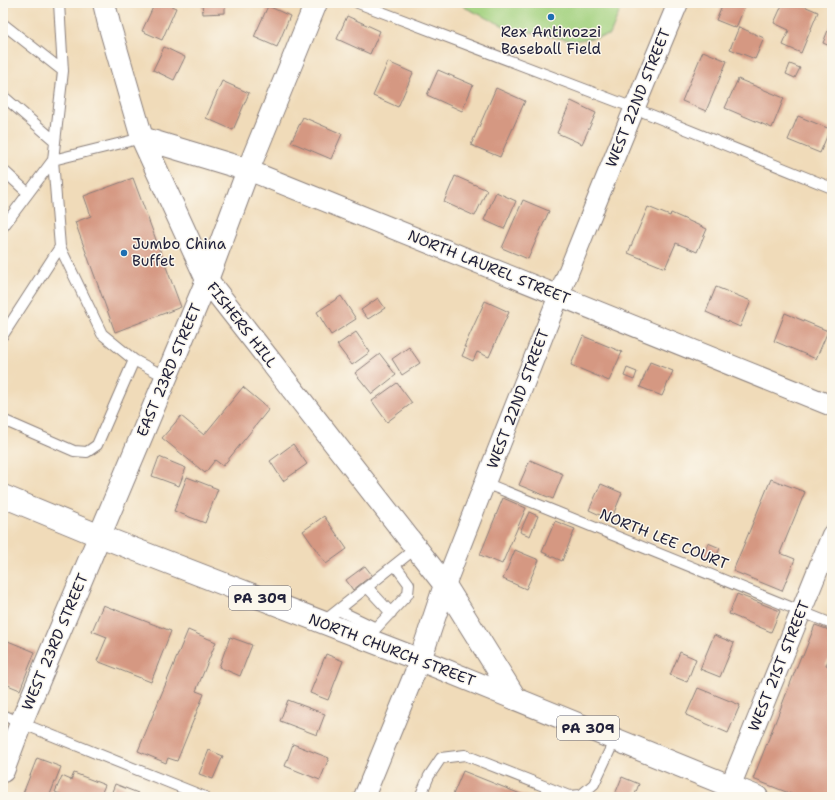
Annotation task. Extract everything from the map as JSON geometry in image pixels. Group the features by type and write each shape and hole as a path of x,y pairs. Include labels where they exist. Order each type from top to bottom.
{"main road":[{"name":"FISHERS HILL","path":"104,3 142,138 207,280 445,585 516,699"},
{"name":"EAST 23RD STREET","path":"100,536 207,280 248,170 316,3"},
{"name":"NORTH LAUREL STREET","path":"142,138 248,170"},
{"name":"NORTH CHURCH STREET","path":"3,496 100,536 330,616 371,634 420,660 614,739 728,792 757,797"},
{"name":"WEST 23RD STREET","path":"3,771 12,719 100,536"},
{"name":"WEST 22ND STREET","path":"420,660 445,585"}],"street":[{"name":"WEST 22ND STREET","path":"445,585 558,295 678,3"},
{"name":"NORTH LAUREL STREET","path":"248,170 832,406"},
{"name":"WEST 21ST STREET","path":"728,792 832,535"},
{"name":"WEST 22ND STREET","path":"364,797 420,660"}],"lane":[{"path":"59,3 63,72 53,160 60,246 102,334 134,360 166,377"},
{"path":"358,3 634,108 832,188"},
{"path":"3,24 63,72"},
{"path":"3,96 55,141"},
{"path":"3,227 53,160 142,138"},
{"path":"3,170 28,193"},
{"path":"3,335 60,246"},
{"path":"3,420 74,451 87,452 97,445 134,360"},
{"name":"NORTH LEE COURT","path":"485,483 832,624"},
{"path":"330,616 416,548"},
{"path":"371,634 408,594 408,584 395,565"},
{"path":"368,587 391,613"},
{"path":"12,719 205,797"},
{"path":"420,797 429,776 441,758 465,755 569,796 581,795 594,784 614,739"}],"green space":[{"name":"Rex Antinozzi Baseball Field","path":"460,3 623,3 610,35 574,41 506,27 464,7"}],"building":[{"path":"155,3 164,3 176,8 162,40 142,31"},
{"path":"202,3 225,3 225,13 203,14"},
{"path":"723,3 746,3 736,28 716,20"},
{"path":"783,3 797,3 818,12 801,53 783,45 789,30 774,23"},
{"path":"268,6 290,16 277,47 254,37"},
{"path":"347,16 380,31 370,54 337,39"},
{"path":"832,20 832,47 823,43"},
{"path":"739,27 764,38 755,59 730,49"},
{"path":"164,47 185,57 174,80 153,70"},
{"path":"703,51 727,61 706,111 682,101"},
{"path":"388,62 413,73 398,107 373,96"},
{"path":"790,64 800,68 795,78 786,74"},
{"path":"438,70 473,85 462,111 427,95"},
{"path":"738,79 784,98 772,128 725,108"},
{"path":"222,81 249,93 233,130 206,118"},
{"path":"496,88 525,101 500,157 471,145"},
{"path":"571,101 596,113 582,144 557,133"},
{"path":"798,116 830,129 820,153 788,140"},
{"path":"303,117 342,134 331,159 291,142"},
{"path":"455,176 487,190 475,216 444,202"},
{"name":"Jumbo China Buffet","path":"133,178 181,307 115,332 75,222 91,216 84,196"},
{"path":"496,192 516,201 504,229 484,220"},
{"path":"523,200 549,211 528,259 502,248"},
{"path":"648,207 670,216 671,213 707,229 697,252 676,243 665,268 628,253"},
{"path":"716,287 751,301 740,327 706,312"},
{"path":"341,296 356,319 331,335 317,312"},
{"path":"378,298 385,308 368,319 361,310"},
{"path":"485,301 509,312 489,357 477,352 473,361 462,356 466,347 464,347"},
{"path":"785,313 828,331 816,359 774,341"},
{"path":"356,332 370,352 352,365 337,345"},
{"path":"583,336 622,352 609,381 571,365"},
{"path":"409,347 420,363 402,375 392,359"},
{"path":"380,354 396,375 372,394 355,373"},
{"path":"650,362 673,371 662,396 640,387"},
{"path":"627,368 637,372 634,380 624,376"},
{"path":"397,383 412,403 387,422 372,401"},
{"path":"243,387 269,409 223,466 215,460 205,473 162,438 181,416 204,435"},
{"path":"293,444 307,464 283,481 270,461"},
{"path":"159,457 186,468 179,486 152,476"},
{"path":"530,460 563,474 553,499 519,485"},
{"path":"187,477 218,489 205,523 174,511"},
{"path":"771,479 805,492 780,553 795,559 782,591 733,571"},
{"path":"601,484 622,493 611,520 589,510"},
{"path":"503,498 526,508 502,564 480,555"},
{"path":"529,512 538,516 530,536 520,532"},
{"path":"324,516 347,549 326,564 303,531"},
{"path":"555,521 575,529 562,561 542,552"},
{"path":"708,543 720,548 714,563 702,558"},
{"path":"515,550 539,560 526,589 503,579"},
{"path":"365,566 372,575 353,590 346,580"},
{"path":"737,594 780,611 771,632 729,614"},
{"path":"103,605 171,631 151,682 97,661 107,637 92,631"},
{"path":"815,625 832,631 832,651 826,665 832,667 832,795 831,797 799,797 753,779 801,656 803,656"},
{"path":"188,630 216,642 196,691 204,694 177,761 168,758 166,763 138,751"},
{"path":"714,635 734,643 720,677 700,669"},
{"path":"230,637 252,645 240,676 219,667"},
{"path":"3,639 35,652 20,690 3,683"},
{"path":"680,652 696,659 687,682 670,675"},
{"path":"326,654 343,661 328,700 310,693"},
{"path":"698,688 740,705 728,733 686,715"},
{"path":"288,700 325,714 317,735 280,721"},
{"path":"293,744 329,758 320,780 285,766"},
{"path":"209,750 223,756 213,779 199,774"},
{"path":"37,758 61,767 49,797 22,796"},
{"path":"463,771 528,797 452,797"},
{"path":"74,773 105,785 100,797 64,797 65,796 55,792 62,776 71,780"},
{"path":"622,777 639,784 634,797 614,797"},
{"path":"115,784 138,793 136,797 110,797"}],"place":[{"name":"Rex Antinozzi Baseball Field","path":"551,17"},
{"name":"Jumbo China Buffet","path":"124,253"}]}
